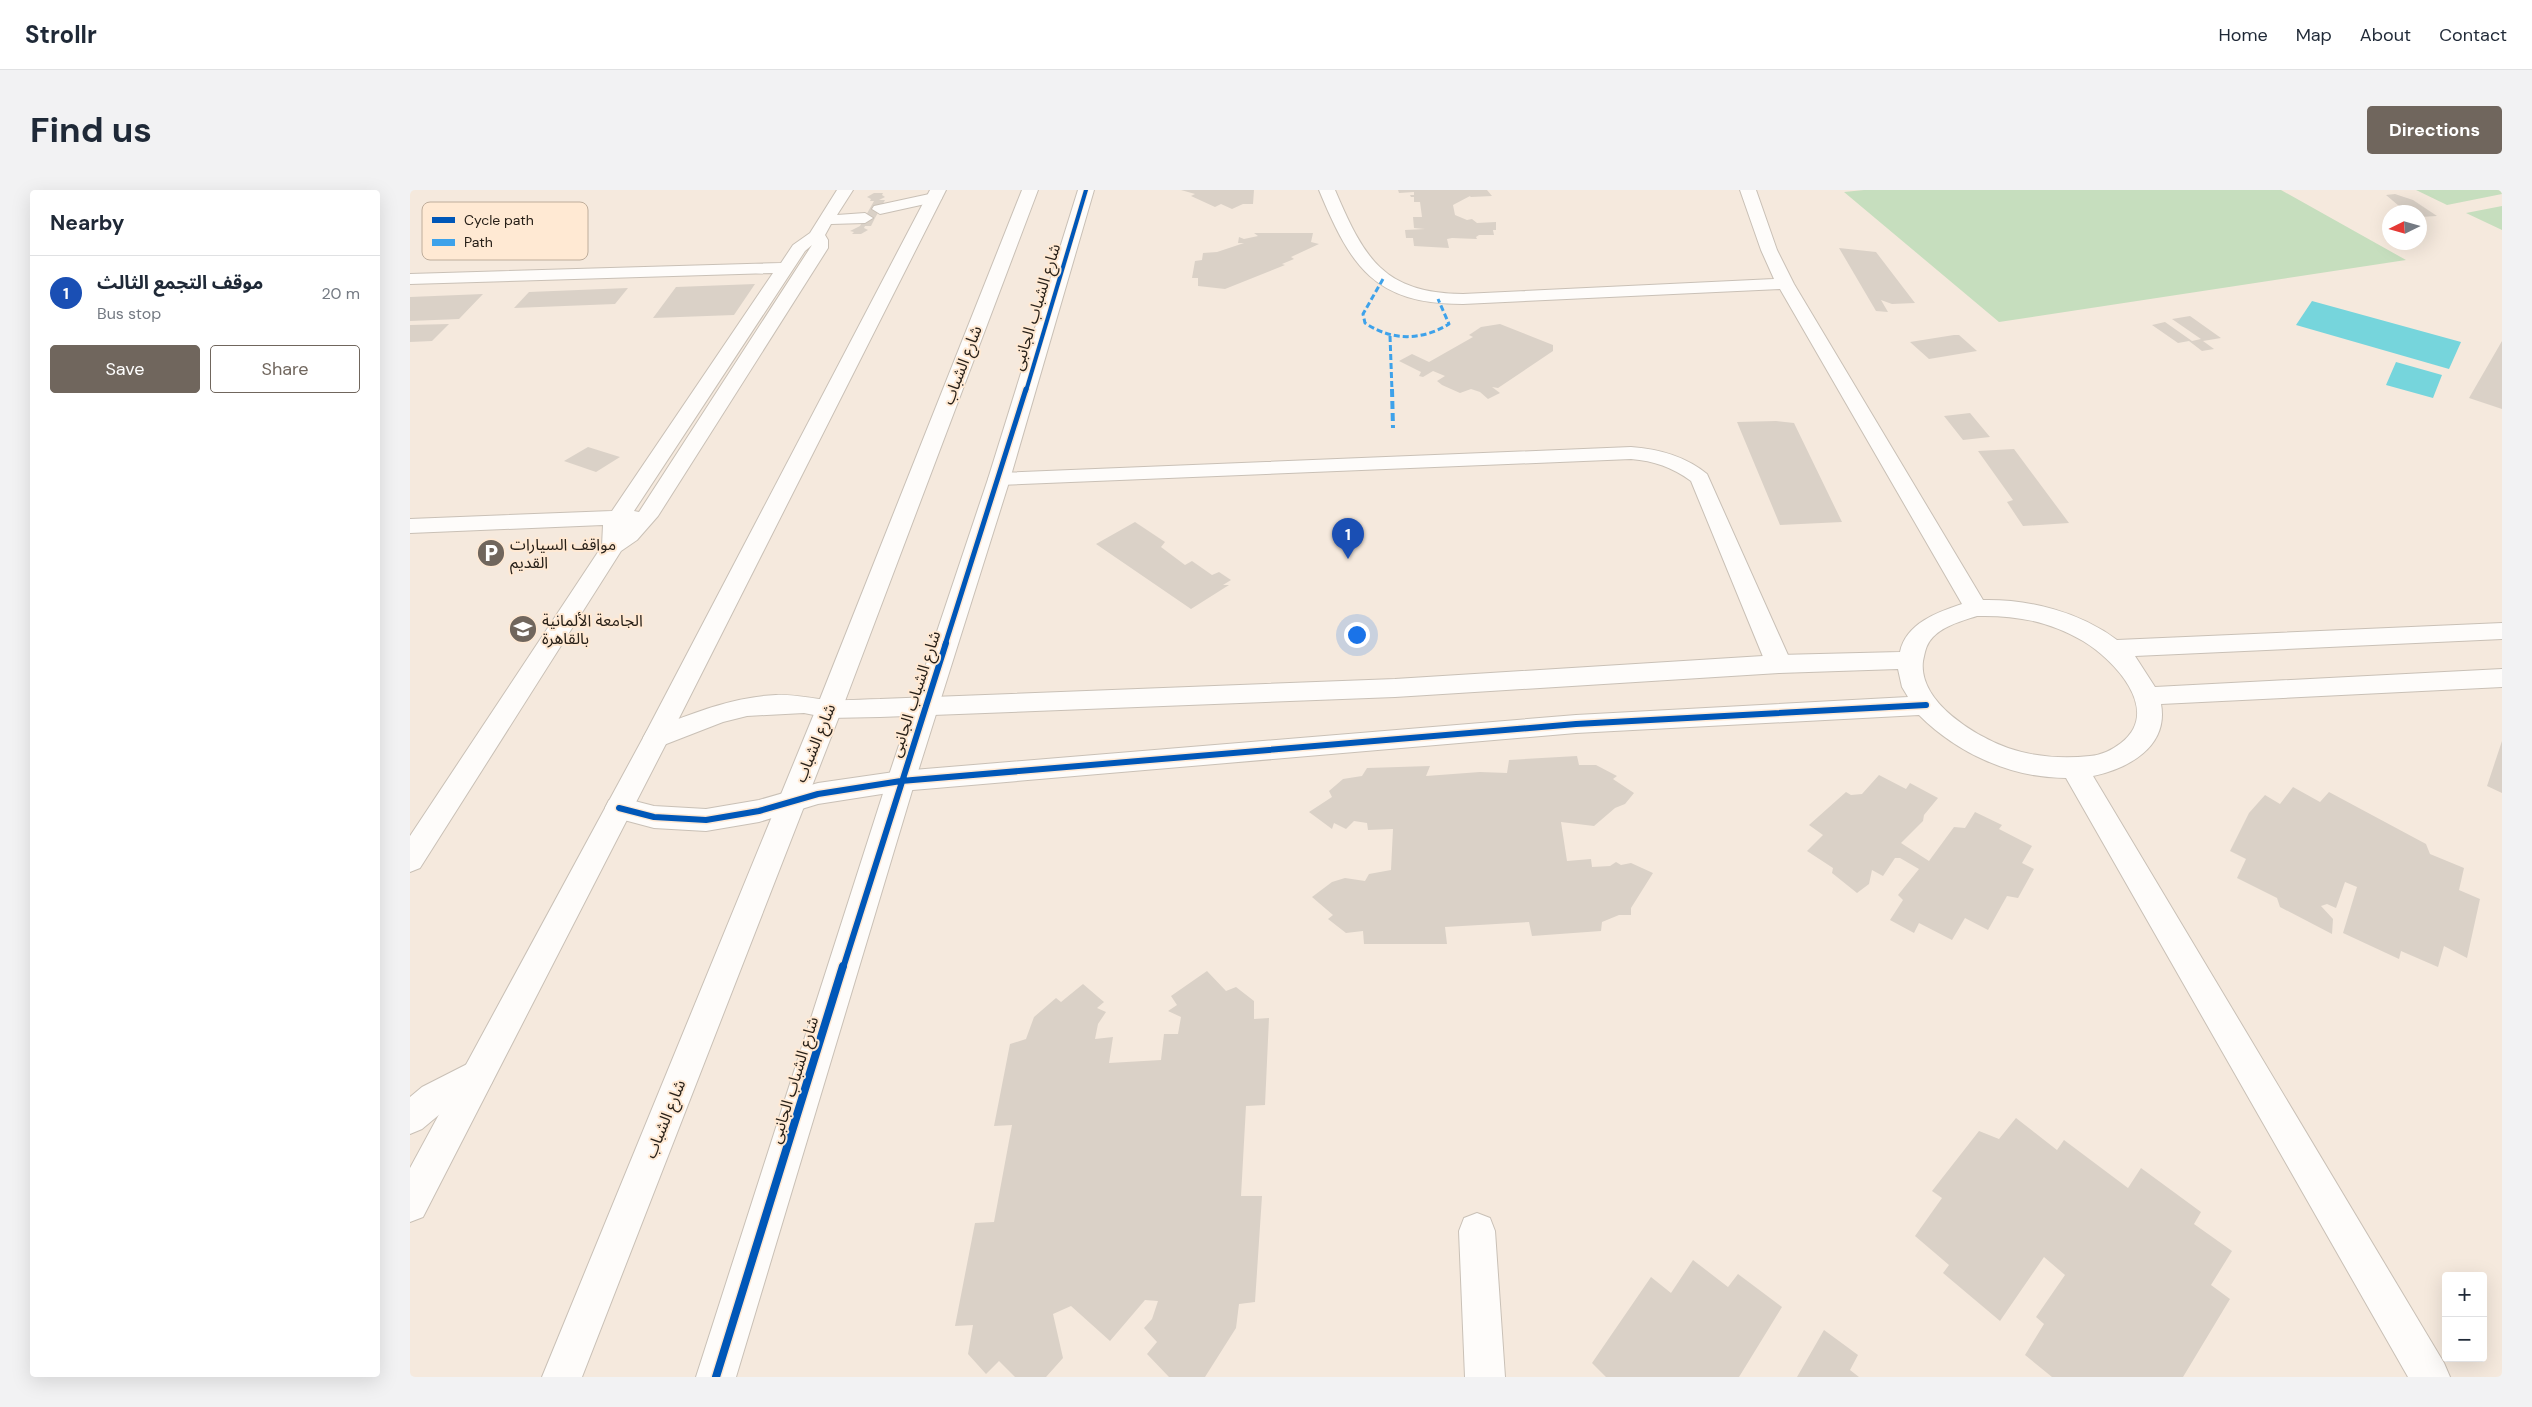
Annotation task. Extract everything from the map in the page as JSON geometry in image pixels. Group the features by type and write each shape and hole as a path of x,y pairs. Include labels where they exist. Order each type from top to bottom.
{"street":[{"path":"613,546 613,526 618,518 785,268 802,244 824,222 845,190"},
{"name":"شارع الشباب","path":"562,1377 791,800 829,709 1030,190"},
{"name":"شارع الشباب الجانبى","path":"716,1377 901,780 999,479 1086,190"},
{"path":"1327,190 1367,263 1396,288 1416,295 1438,299 1463,299 1785,284"},
{"path":"1748,190 1769,250 1785,284 1976,608"},
{"path":"824,222 872,214 936,194"},
{"path":"410,1204 656,738 936,194"},
{"path":"872,214 921,224"},
{"path":"410,860 613,546 629,535 648,516 820,248 824,222"},
{"path":"410,279 785,268"},
{"path":"999,479 1631,453 1658,456 1688,467 1700,478 1759,621 1779,664"},
{"path":"410,526 648,516"},
{"path":"1976,608 2010,608 2046,616 2081,630 2112,649 2140,679 2148,696 2149,726 2140,742 2124,755 2109,761 2074,768 2028,764 1997,755 1968,741 1944,724 1926,705 1911,674 1910,660 1913,644 1923,631 1937,620 1954,612 1976,608"},
{"path":"2112,649 2502,631"},
{"path":"656,738 701,719 747,707 776,704 804,704 829,709 1395,688 1779,664 1910,660"},
{"path":"2148,696 2502,678"},
{"path":"619,808 642,816 668,820 698,821 730,818 761,811 791,800 901,780 1576,724 1926,705"},
{"path":"2074,768 2430,1377"},
{"path":"410,1118 434,1098 479,1073"},
{"path":"1478,1231 1485,1377"}],"green space":[{"path":"1864,190 2281,190 2382,247 2382,250 2388,250 2406,260 1999,322 1844,192"},
{"path":"2416,190 2502,190 2502,194 2447,205"},
{"path":"2502,206 2502,230 2466,213"}],"water":[{"path":"2312,301 2461,342 2449,369 2296,325"},
{"path":"2396,362 2442,375 2433,398 2386,385"}],"building":[{"path":"1181,190 1254,190 1253,204 1243,204 1232,209 1221,204 1215,207 1191,196 1195,194"},
{"path":"1398,190 1487,190 1492,196 1470,196 1453,205 1455,215 1467,220 1472,219 1477,223 1496,222 1496,230 1493,230 1494,235 1479,235 1476,237 1477,239 1447,239 1449,248 1414,246 1413,238 1406,238 1405,230 1425,229 1414,228 1413,217 1422,217 1420,202 1414,202 1414,197 1411,197 1410,195 1414,195 1414,192 1399,193"},
{"path":"874,193 883,193 882,195 885,197 879,200 885,200 871,226 865,226 864,228 868,230 861,234 852,234 854,232 850,231 860,226 874,201 870,201 871,199 867,197"},
{"path":"2395,194 2413,200 2420,205 2398,205 2386,195"},
{"path":"2427,209 2437,216 2427,217"},
{"path":"1254,233 1313,233 1311,242 1319,244 1291,257 1294,259 1282,264 1285,265 1225,289 1198,286 1198,278 1192,278 1195,261 1202,260 1203,253 1217,252 1244,243 1238,243 1239,237 1244,239 1258,236"},
{"path":"1839,248 1876,252 1915,303 1892,304 1881,300 1888,312 1876,311"},
{"path":"755,284 734,315 653,318 676,287"},
{"path":"628,288 615,304 514,308 529,292"},
{"path":"483,294 459,319 410,321 410,297"},
{"path":"2190,316 2221,338 2203,341 2214,349 2202,351 2189,341 2178,343 2152,325 2165,322 2192,341 2201,339 2172,319"},
{"path":"449,324 432,341 410,342 410,325"},
{"path":"1500,324 1553,345 1553,351 1498,388 1492,387 1500,393 1488,399 1480,392 1471,389 1460,393 1442,385 1437,381 1445,376 1433,371 1423,377 1419,376 1421,372 1399,361 1412,354 1429,362 1473,337 1469,335 1481,327"},
{"path":"1959,335 1977,351 1929,359 1910,342"},
{"path":"2502,341 2502,409 2469,398"},
{"path":"1970,413 1990,437 1963,440 1944,416"},
{"path":"1776,421 1794,423 1842,522 1780,525 1737,422"},
{"path":"588,447 620,457 596,472 564,461"},
{"path":"2014,449 2069,523 2023,526 2007,502 2013,500 1978,451"},
{"path":"1135,522 1165,542 1161,547 1185,565 1192,561 1212,575 1219,572 1231,580 1223,585 1229,585 1191,609 1096,544"},
{"path":"2502,741 2502,793 2487,786"},
{"path":"1577,756 1579,765 1596,765 1617,776 1613,779 1634,793 1625,804 1615,808 1594,826 1561,822 1567,861 1591,859 1592,867 1610,866 1616,862 1621,865 1631,863 1653,873 1631,908 1631,915 1619,915 1602,922 1601,931 1532,936 1529,922 1445,927 1447,944 1364,944 1363,931 1346,933 1328,919 1333,915 1312,897 1332,882 1345,878 1365,881 1369,874 1391,870 1393,829 1368,830 1367,823 1354,821 1346,829 1334,823 1332,829 1309,812 1332,797 1329,791 1343,779 1362,776 1367,768 1430,766 1426,776 1480,772 1507,773 1509,760"},
{"path":"1879,775 1906,789 1910,783 1938,798 1924,815 1923,821 1901,843 1929,861 1954,827 1965,828 1975,812 2002,825 1999,829 2032,846 2022,863 2034,869 2018,898 2007,896 1988,930 1965,918 1952,940 1919,923 1914,933 1890,920 1903,900 1898,895 1919,869 1900,858 1895,858 1883,876 1872,870 1869,884 1857,893 1832,873 1833,868 1807,851 1823,835 1809,825 1846,792 1851,795 1862,794"},
{"path":"2293,787 2320,802 2329,792 2426,844 2430,854 2464,868 2459,890 2480,899 2467,958 2444,946 2438,967 2401,951 2399,959 2343,933 2357,887 2345,882 2336,908 2327,904 2321,906 2333,919 2332,934 2280,907 2277,898 2237,878 2246,859 2230,851 2249,813 2265,795 2280,804"},
{"path":"1207,971 1226,991 1236,987 1254,1001 1254,1019 1269,1018 1265,1105 1246,1106 1241,1196 1262,1196 1255,1302 1239,1304 1236,1328 1205,1377 1169,1377 1147,1354 1157,1342 1144,1328 1152,1319 1158,1301 1145,1300 1110,1341 1071,1306 1053,1314 1063,1358 1046,1377 1015,1377 999,1361 986,1374 968,1354 973,1325 955,1326 975,1223 994,1222 1012,1125 994,1126 1010,1044 1026,1039 1034,1017 1056,998 1061,1002 1083,984 1104,1002 1097,1008 1106,1012 1098,1024 1095,1039 1113,1037 1109,1063 1161,1060 1164,1034 1178,1034 1181,1017 1168,1011 1177,1005 1171,996"},
{"path":"2016,1118 2057,1150 2064,1140 2128,1188 2141,1168 2201,1212 2194,1224 2232,1251 2211,1285 2230,1299 2183,1377 2052,1377 2025,1355 2044,1324 2036,1317 2065,1275 2044,1257 2000,1321 1943,1273 1949,1265 1915,1236 1942,1198 1932,1191 1979,1131 1999,1139"},
{"path":"1693,1260 1728,1287 1738,1274 1782,1307 1739,1377 1606,1377 1592,1363 1651,1277 1671,1293"},
{"path":"1824,1330 1858,1355 1850,1370 1859,1377 1797,1377"}],"marked path":[{"path":"1383,279 1363,314 1365,323 1385,334 1418,337 1439,330 1449,324 1438,299"},
{"path":"1390,336 1393,428"}],"cycle path":[{"path":"716,1377 901,781 999,479 1086,190"},
{"path":"619,808 636,814 671,820 706,820 759,811 791,800 818,794 901,781 1576,724 1926,705"}],"place":[{"name":"مواقف السيارات القديم","path":"491,553"},
{"name":"موقف التجمع الثالث","path":"1348,559"},
{"name":"الجامعة الألمانية بالقاهرة","path":"523,629"}]}
